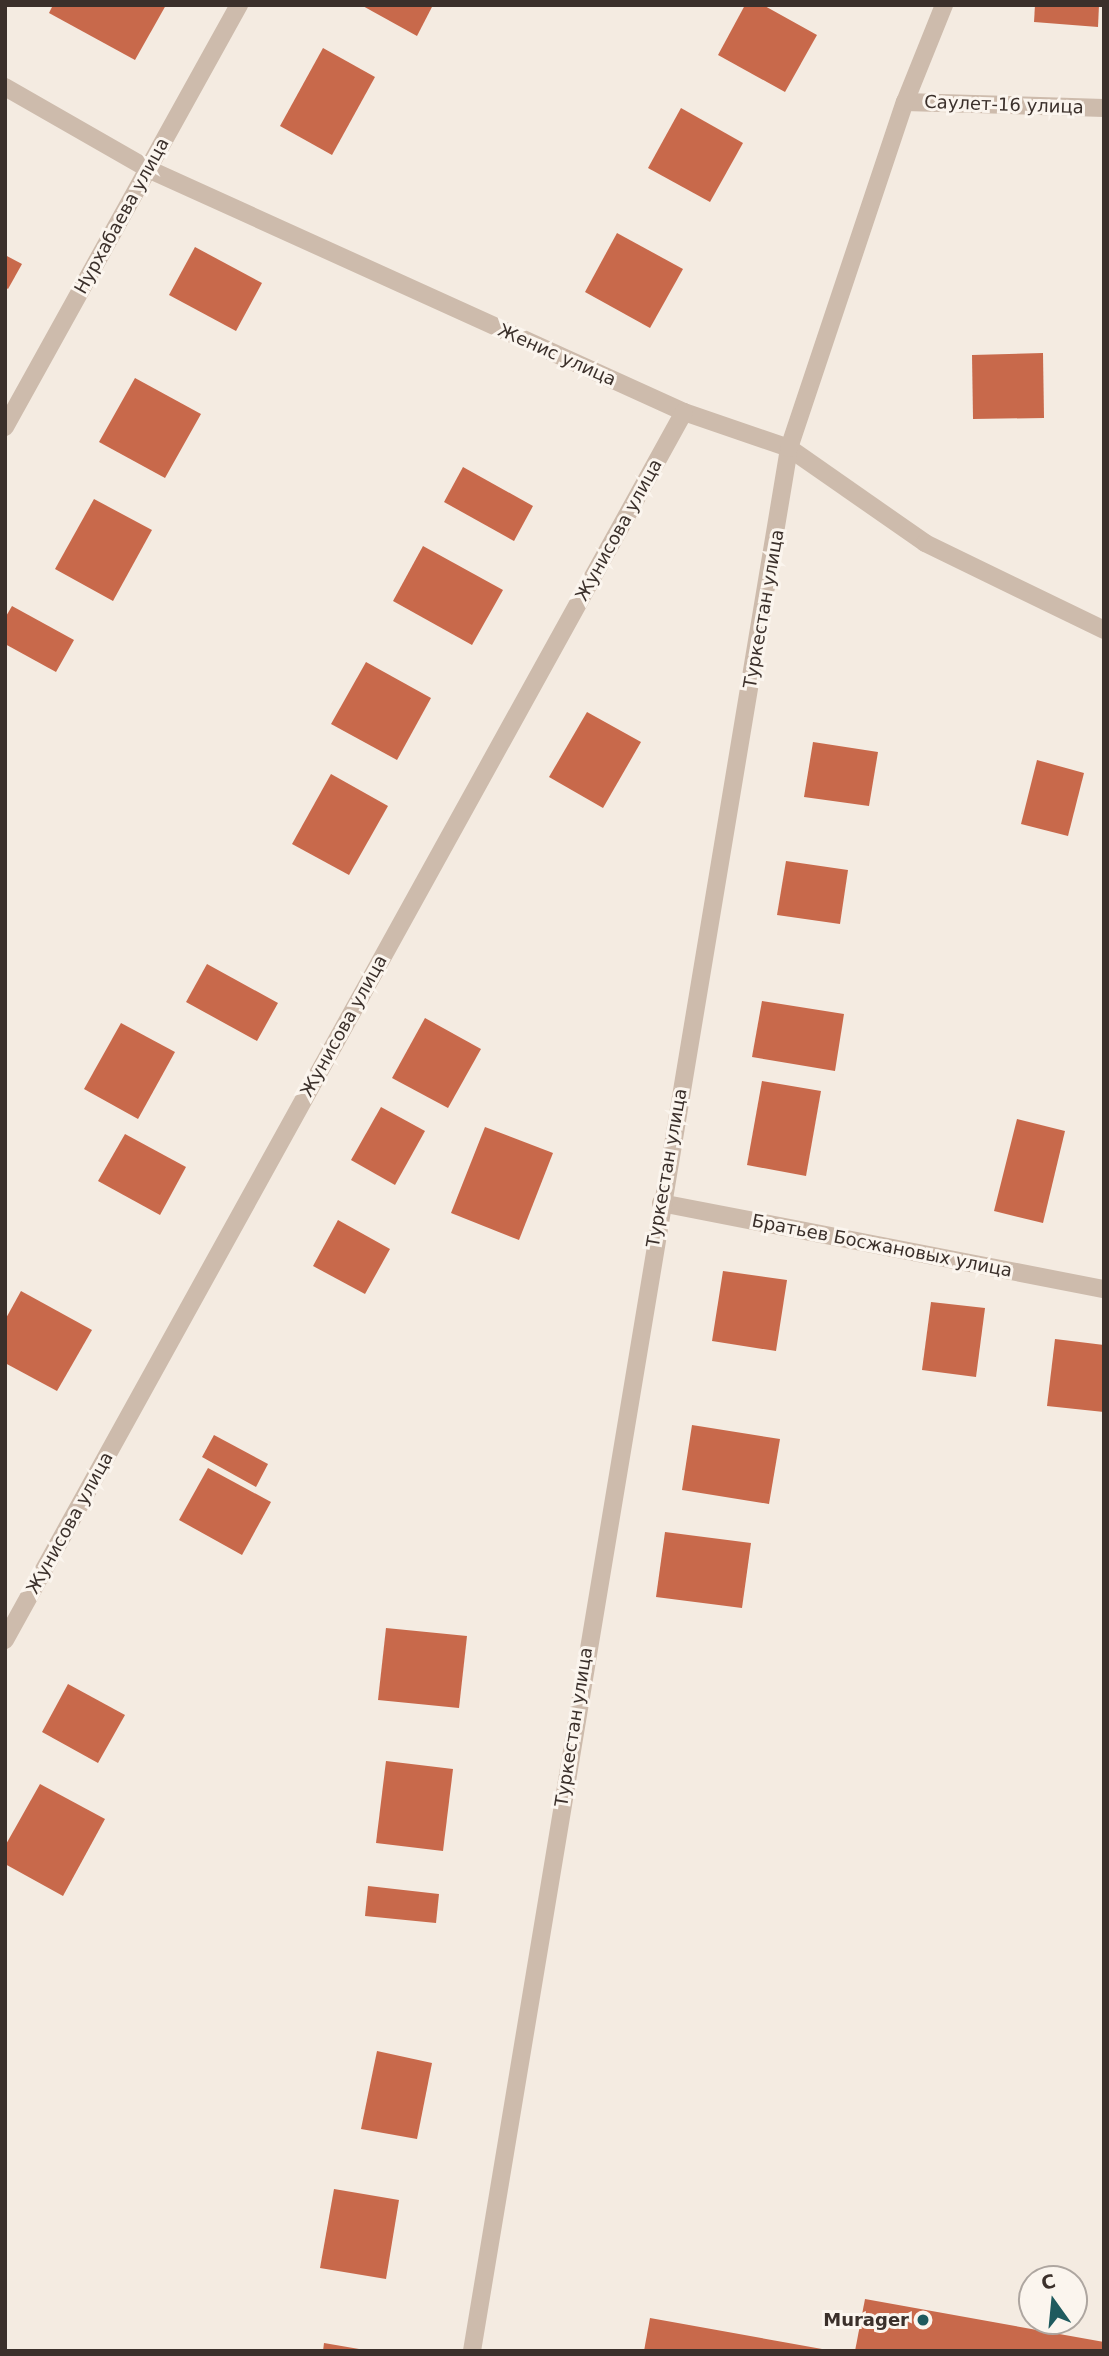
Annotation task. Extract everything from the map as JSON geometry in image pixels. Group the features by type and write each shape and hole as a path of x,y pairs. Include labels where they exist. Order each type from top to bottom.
{"street":[{"name":"Нурхабаева улица","path":"5,427 239,5"},
{"name":"Туркестан улица","path":"472,2351 660,1203 789,448 905,102 944,5"},
{"name":"Женис улица","path":"5,87 148,169 684,412 789,448 925,543 1104,630"},
{"name":"Саулет-16 улица","path":"905,102 1104,108"},
{"name":"Жунисова улица","path":"5,1640 684,412"},
{"name":"Братьев Босжановых улица","path":"660,1203 1104,1289"}],"building":[{"path":"53,5 166,5 135,60 49,13"},
{"path":"361,5 433,5 417,36"},
{"path":"745,5 763,5 817,35 785,92 718,55"},
{"path":"1035,5 1099,5 1098,27 1034,22"},
{"path":"323,48 375,77 332,155 280,126"},
{"path":"681,108 743,143 710,202 648,168"},
{"path":"617,233 683,269 650,328 585,292"},
{"path":"195,247 262,283 236,331 169,295"},
{"path":"5,255 22,264 8,289 5,287"},
{"path":"1043,353 1044,418 973,419 972,355"},
{"path":"135,378 201,414 165,478 99,442"},
{"path":"463,467 533,506 514,541 444,502"},
{"path":"94,499 152,530 113,601 55,569"},
{"path":"423,546 503,590 472,645 393,601"},
{"path":"12,606 74,640 56,672 5,644 5,618"},
{"path":"366,662 431,698 397,760 331,724"},
{"path":"587,712 641,742 603,808 549,777"},
{"path":"813,742 878,752 869,806 804,797"},
{"path":"1037,760 1084,773 1068,836 1021,824"},
{"path":"331,774 388,806 349,875 292,844"},
{"path":"786,861 848,870 840,924 777,915"},
{"path":"207,964 278,1003 257,1041 186,1002"},
{"path":"762,1001 844,1014 835,1071 752,1057"},
{"path":"425,1018 481,1049 448,1108 392,1078"},
{"path":"121,1023 175,1052 138,1119 84,1089"},
{"path":"762,1081 821,1091 806,1176 747,1165"},
{"path":"381,1107 425,1131 395,1185 351,1160"},
{"path":"1017,1119 1065,1131 1043,1223 994,1211"},
{"path":"485,1127 553,1153 519,1240 451,1213"},
{"path":"125,1134 186,1167 160,1215 98,1181"},
{"path":"338,1220 390,1249 365,1294 313,1266"},
{"path":"723,1271 787,1280 776,1351 712,1341"},
{"path":"21,1291 92,1330 57,1391 5,1363 5,1320"},
{"path":"931,1302 985,1308 976,1377 922,1370"},
{"path":"1055,1339 1104,1345 1104,1412 1047,1406"},
{"path":"692,1425 780,1439 769,1504 682,1490"},
{"path":"214,1435 268,1464 256,1487 202,1457"},
{"path":"208,1468 271,1502 242,1555 179,1520"},
{"path":"665,1532 751,1543 742,1608 656,1597"},
{"path":"386,1628 467,1636 459,1708 378,1700"},
{"path":"68,1684 125,1715 98,1763 42,1732"},
{"path":"386,1761 453,1769 443,1851 376,1843"},
{"path":"40,1784 105,1819 63,1896 5,1864 5,1846"},
{"path":"368,1886 439,1894 436,1923 365,1916"},
{"path":"377,2051 432,2063 417,2139 361,2129"},
{"path":"334,2189 399,2200 386,2279 320,2268"},
{"name":"Murager","path":"865,2299 1018,2327 1018,2335 1065,2335 1104,2342 1104,2351 855,2351"},
{"name":"Murager","path":"650,2318 822,2349 644,2351"},
{"path":"324,2343 359,2349 359,2351 323,2351"}],"place":[{"name":"Murager","path":"923,2320"}]}
